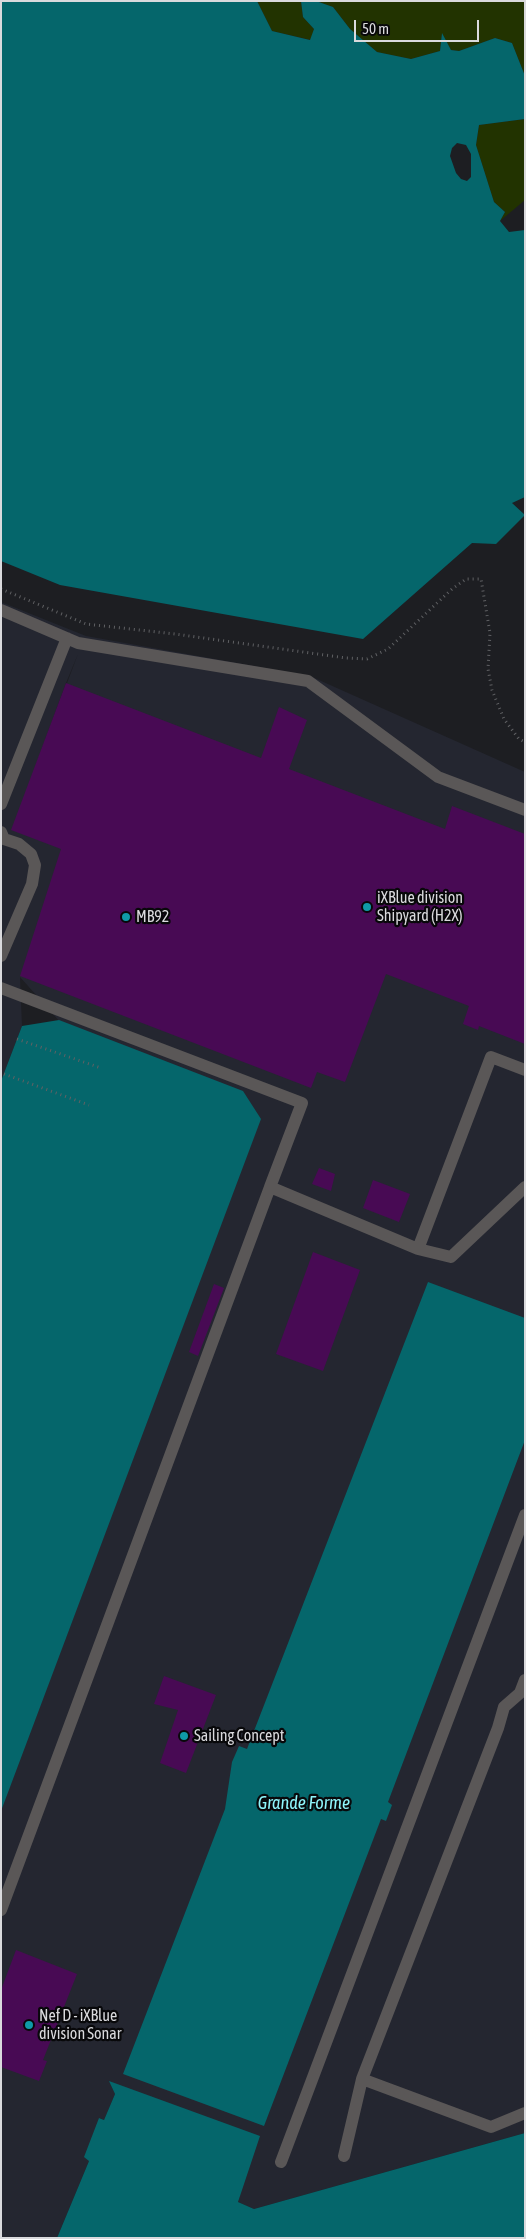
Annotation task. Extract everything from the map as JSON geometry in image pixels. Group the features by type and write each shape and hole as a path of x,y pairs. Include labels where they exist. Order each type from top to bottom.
{"lane":[{"path":"1,610 78,643 308,681 438,777 525,810"},
{"path":"1,804 67,638"},
{"path":"1,832 4,839 19,844 31,854 36,865 32,884 1,956"},
{"path":"1,988 302,1104 1,1910"},
{"path":"418,1248 491,1057 525,1070"},
{"path":"270,1187 418,1248 451,1257 525,1187"},
{"path":"281,2162 525,1515"},
{"path":"344,2156 362,2079 504,1707 520,1692 525,1680"},
{"path":"362,2079 491,2127 525,2113"}],"path":[{"path":"1,588 86,624 175,634 346,658 367,659 388,648 452,589 466,579 481,579 490,633 488,669 492,690 504,719 519,739 525,742"},
{"path":"17,1039 101,1068"},
{"path":"4,1074 89,1105"}],"shaded area":[{"path":"1,602 86,636 310,676 525,772 525,2133 254,2209 238,2202 243,2184 110,2082 115,2094 104,2120 100,2118 89,2161 57,2238 1,2238 1,1769 101,1068 20,977 22,1026 1,1081","holes":["78,654 33,773 66,683"]}],"green space":[{"path":"257,1 301,1 303,17 314,29 311,40 272,31"},
{"path":"316,1 525,1 525,76 512,43 495,38 459,51 451,50 442,34 440,51 411,59 377,52 350,29 333,7"},
{"path":"525,119 525,200 500,221 505,212 494,202 476,145 479,125"}],"water":[{"path":"1,1 257,1 272,31 310,40 314,29 303,17 301,1 316,1 333,7 350,29 377,52 411,59 440,51 442,33 451,50 459,51 495,38 512,43 525,76 525,119 479,125 476,145 494,202 505,212 500,221 509,232 525,230 525,497 512,503 525,515 496,544 472,543 363,639 60,585 1,561","holes":["457,143 466,145 471,154 471,177 467,181 461,179 456,173 450,156 452,148"]},
{"path":"59,1020 243,1091 261,1119 1,1811 1,1081 22,1026"},
{"name":"Grande Forme","path":"428,1282 525,1318 525,1440 388,1802 392,1805 386,1821 381,1819 264,2126 123,2074 225,1809 232,1762 239,1746 247,1749"},
{"path":"109,2081 260,2136 238,2202 254,2209 525,2133 525,2238 57,2238 89,2161 84,2157 99,2118 104,2120 115,2094"}],"building":[{"name":"iXBlue division Shipyard (H2X)","path":"66,683 261,758 279,707 307,720 289,769 445,829 452,806 525,834 525,1044 479,1026 478,1030 463,1024 469,1006 386,974 345,1082 317,1072 311,1088 20,976 61,849 11,830"},
{"path":"319,1168 335,1174 331,1191 312,1184"},
{"path":"373,1180 410,1194 399,1222 363,1208"},
{"path":"313,1252 360,1270 323,1371 276,1354"},
{"path":"214,1284 224,1288 198,1356 189,1352"},
{"name":"Sailing Concept","path":"164,1676 216,1695 186,1773 160,1763 178,1710 154,1704"},
{"name":"Nef D - iXBlue division Sonar","path":"16,1950 77,1974 43,2060 47,2061 39,2081 1,2067 1,1990"}],"place":[{"name":"iXBlue division Shipyard (H2X)","path":"367,907"},
{"name":"MB92","path":"126,917"},
{"name":"Sailing Concept","path":"184,1736"},
{"name":"Nef D - iXBlue division Sonar","path":"29,2025"}]}
